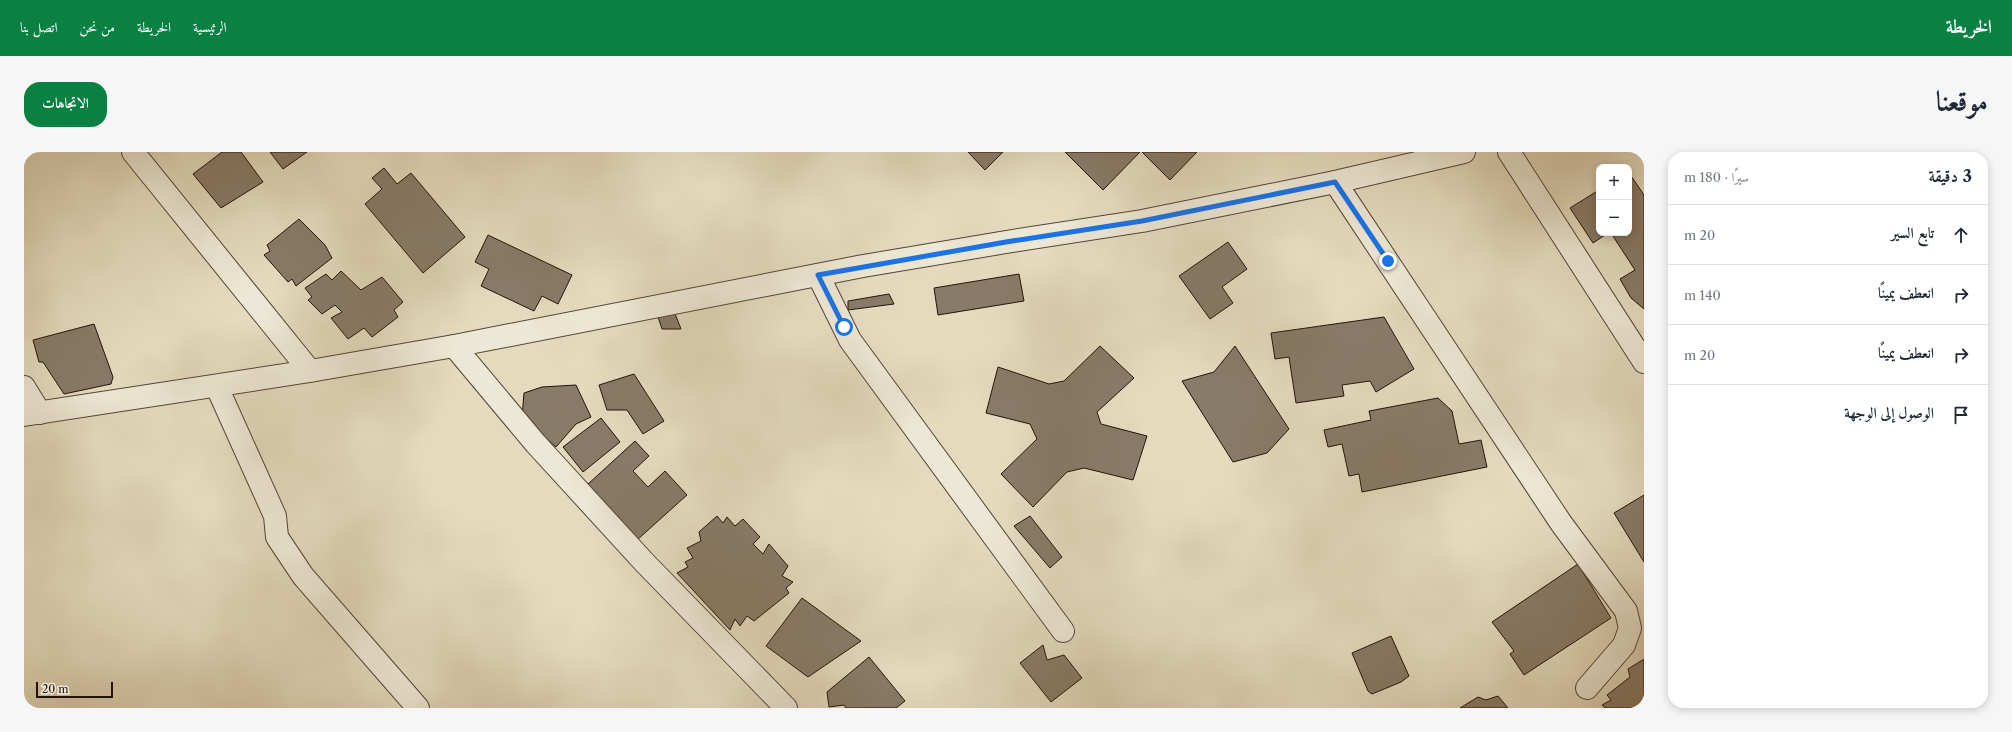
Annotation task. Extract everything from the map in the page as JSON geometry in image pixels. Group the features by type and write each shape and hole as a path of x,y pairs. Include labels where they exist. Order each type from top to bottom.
{"street":[{"path":"133,152 310,371"},
{"path":"24,387 32,414 216,387 454,346 818,275 1006,242 1142,221 1335,182 1464,152"},
{"path":"1510,152 1643,357"},
{"path":"1335,182 1557,517 1626,611 1630,628 1624,645 1587,688"},
{"path":"818,275 850,340 1064,631"},
{"path":"454,346 536,444 644,562 786,708"},
{"path":"216,387 275,516 276,537 303,576 418,708"}],"building":[{"path":"222,152 241,152 263,182 221,208 193,174"},
{"path":"270,152 307,152 283,169"},
{"path":"968,152 1003,152 985,170"},
{"path":"1065,152 1140,152 1103,190"},
{"path":"1142,152 1197,152 1170,180"},
{"path":"384,168 397,184 411,173 465,237 423,273 365,204 382,189 372,178"},
{"path":"1632,177 1644,195 1644,309 1631,298 1620,279 1635,270 1613,236 1632,236"},
{"path":"1596,192 1596,236 1604,236 1593,243 1570,208"},
{"path":"299,219 325,245 332,258 296,286 292,279 288,282 264,255 270,251 267,245"},
{"path":"488,235 572,275 558,304 542,296 534,311 481,286 489,269 475,262"},
{"path":"1228,242 1247,269 1222,287 1233,303 1210,319 1179,276"},
{"path":"341,271 361,290 382,277 403,302 394,310 398,317 372,337 364,328 348,339 331,318 342,312 335,305 322,314 308,300 312,297 305,288 326,274 332,280"},
{"path":"1019,274 1024,301 938,315 934,288"},
{"path":"889,294 894,304 848,310 848,301"},
{"path":"674,311 681,329 662,329 658,317"},
{"path":"1384,317 1414,369 1376,392 1370,381 1342,385 1344,396 1296,403 1289,357 1275,359 1271,333"},
{"path":"94,324 113,377 111,384 64,394 43,362 39,362 33,340"},
{"path":"1100,346 1134,378 1097,412 1101,424 1147,436 1133,480 1084,468 1067,472 1033,507 1001,474 1037,439 1030,424 986,413 998,367 1049,384 1064,381"},
{"path":"1235,346 1289,429 1267,453 1233,462 1182,381 1214,372"},
{"path":"634,374 664,421 643,434 627,410 607,410 599,385"},
{"path":"576,385 591,417 576,424 556,447 522,417 524,393 542,387"},
{"path":"1438,398 1452,411 1459,444 1481,440 1487,467 1362,492 1359,474 1349,476 1342,444 1328,447 1324,430 1371,420 1369,411"},
{"path":"601,418 620,442 583,472 563,447"},
{"path":"635,441 649,456 633,471 648,487 665,471 687,495 637,540 587,485"},
{"path":"1644,495 1644,562 1614,513"},
{"path":"717,516 723,523 727,517 735,526 743,519 760,537 753,544 763,554 769,544 788,566 782,576 793,582 786,588 789,593 754,621 747,616 740,626 735,619 730,630 677,573 688,567 685,562 693,558 687,548 701,541 699,532"},
{"path":"1030,516 1062,557 1050,568 1014,526"},
{"path":"1578,564 1611,618 1524,675 1510,654 1514,651 1492,622"},
{"path":"802,598 861,641 808,677 766,646"},
{"path":"1391,636 1409,676 1401,682 1372,694 1368,691 1352,653"},
{"path":"1043,645 1047,660 1064,655 1082,678 1051,702 1020,663"},
{"path":"869,657 905,701 896,708 846,708 844,705 829,707 827,692"},
{"path":"1644,659 1644,708 1605,708 1602,705 1611,700 1607,695 1630,677 1628,669"},
{"path":"1498,696 1508,708 1460,708 1478,697 1486,700"}],"route":[{"path":"844,327 818,275 1006,242 1142,221 1335,182 1388,261"}]}
